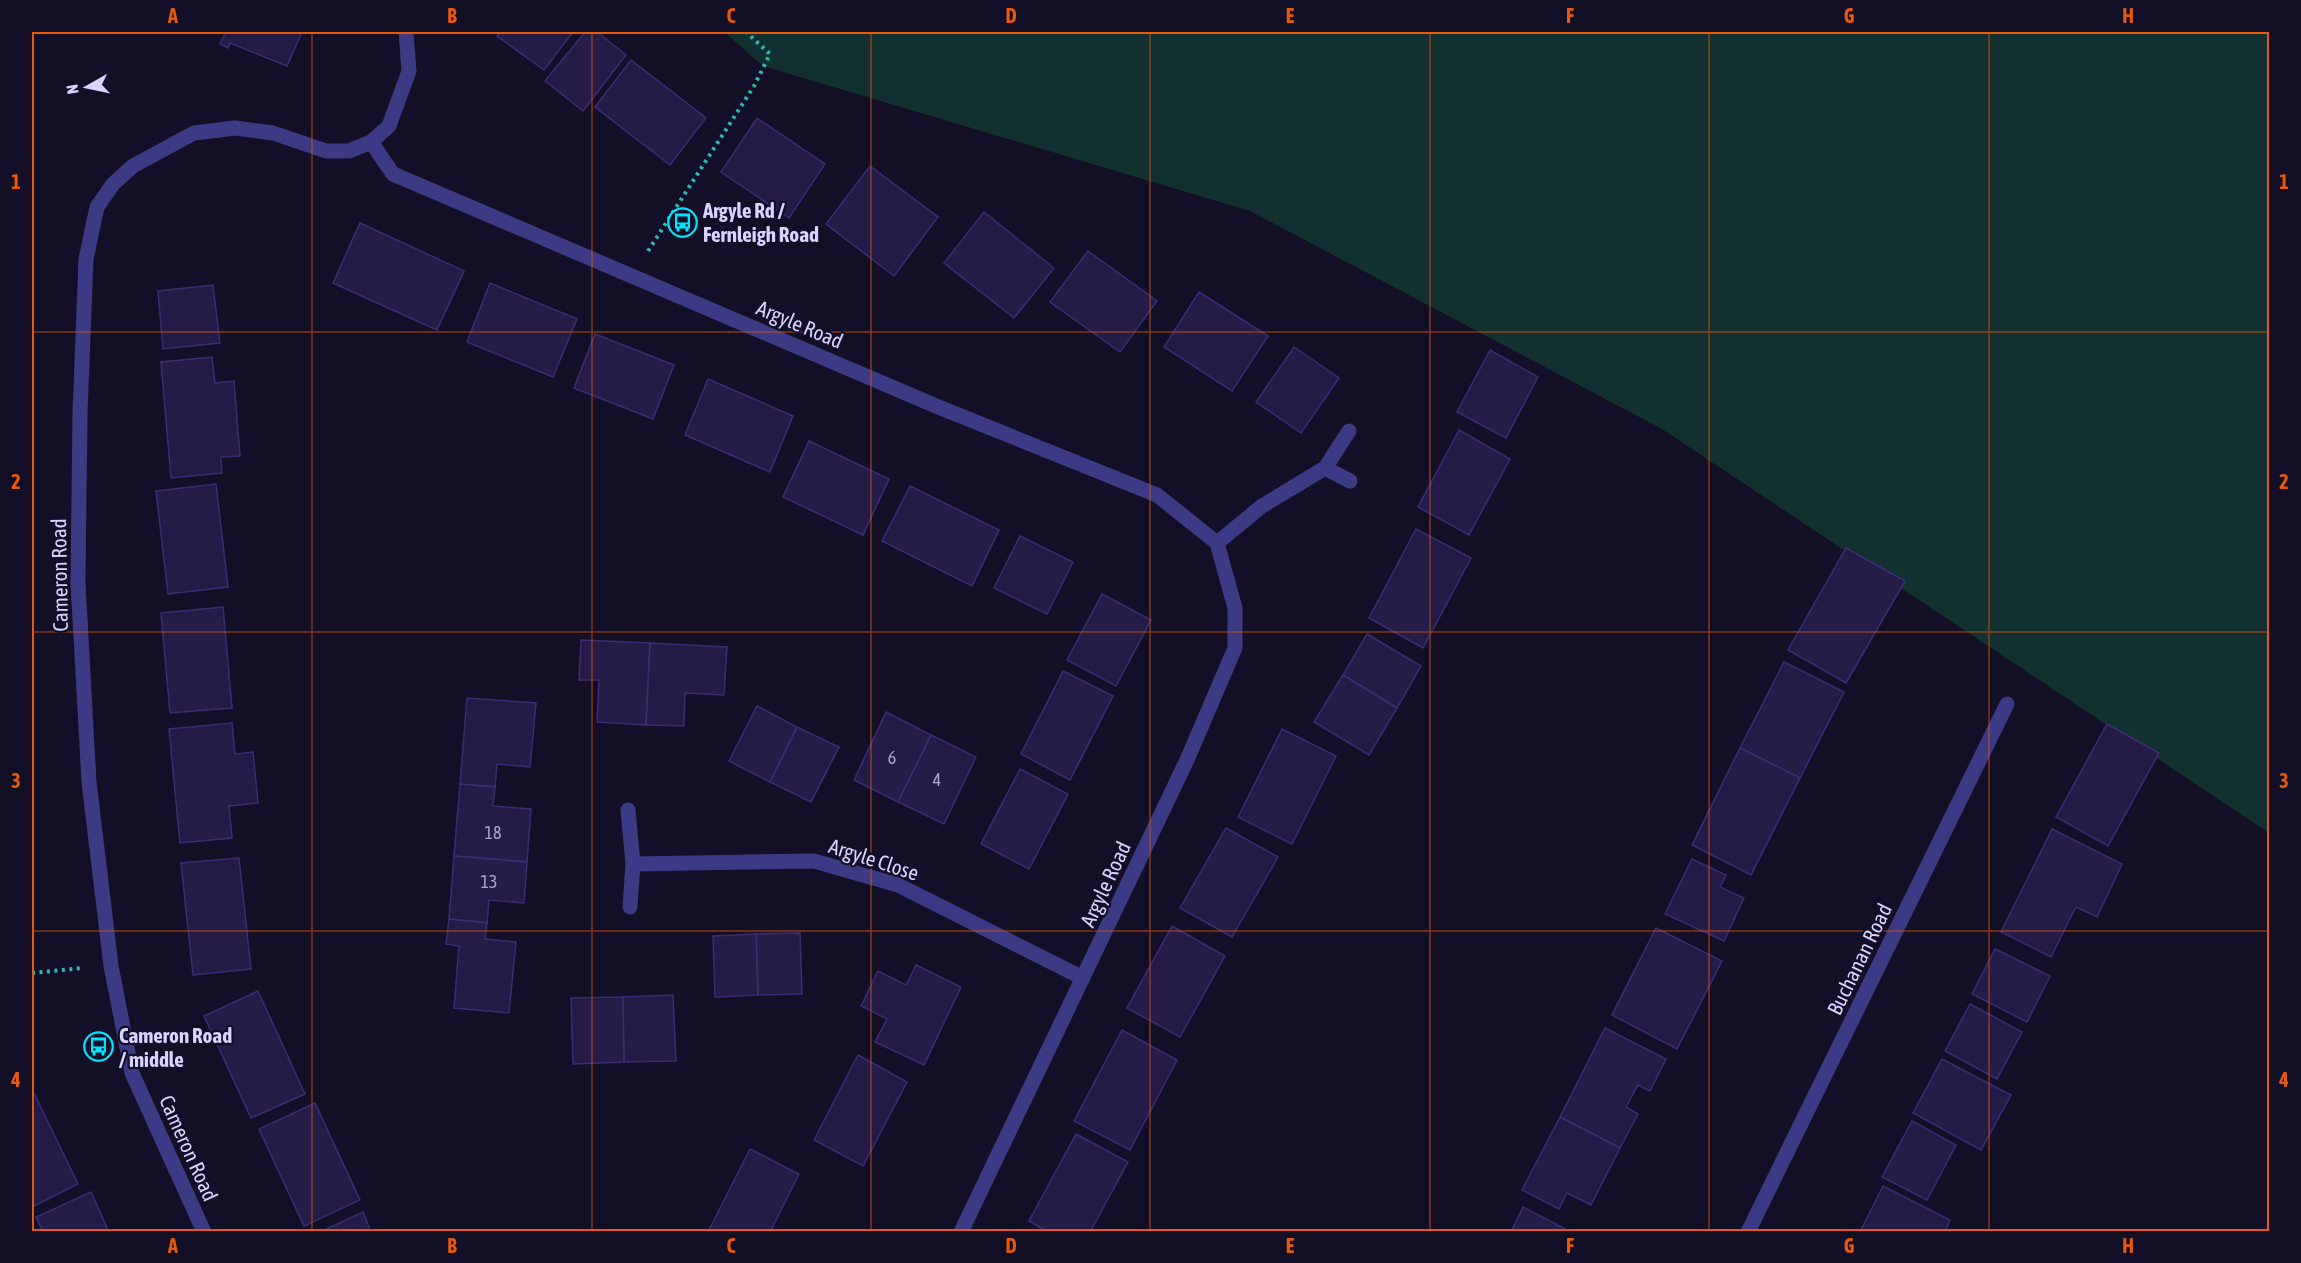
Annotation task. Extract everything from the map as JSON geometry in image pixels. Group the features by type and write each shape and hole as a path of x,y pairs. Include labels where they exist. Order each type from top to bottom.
{"street":[{"path":"371,142 389,126 409,71 406,32"},
{"name":"Cameron Road","path":"204,1232 132,1073 111,966 89,782 78,582 80,413 86,259 97,207 113,184 133,166 194,133 235,128 273,133 326,151 349,151 371,142"},
{"name":"Argyle Road","path":"371,142 393,174 936,406 1157,495 1217,543 1235,608 1235,648 1187,760 962,1232"},
{"path":"1217,543 1262,506 1325,468 1349,431"},
{"path":"1325,468 1350,481"},
{"name":"Buchanan Road","path":"1748,1232 2007,704"},
{"path":"628,810 633,864 630,908"},
{"name":"Argyle Close","path":"633,864 814,861 898,885 1083,978"}],"path":[{"path":"633,275 754,86 770,54 746,32"},
{"path":"32,973 111,966"}],"green space":[{"path":"724,32 2269,32 2269,833 1662,429 1250,211 763,66"}],"building":[{"path":"226,32 302,32 287,66 230,43 228,48 220,44"},
{"path":"500,32 573,32 544,70 497,36"},
{"path":"585,32 597,32 626,55 583,111 545,81"},
{"path":"631,60 706,118 670,165 595,107"},
{"path":"757,118 825,164 789,218 721,172"},
{"path":"870,166 938,217 894,276 826,224"},
{"path":"984,212 1054,268 1014,318 944,263"},
{"path":"360,223 464,271 437,330 333,283"},
{"path":"1088,251 1157,301 1120,352 1050,302"},
{"path":"490,283 577,319 553,377 467,342"},
{"path":"213,285 220,343 163,349 158,291"},
{"path":"1199,292 1268,336 1232,391 1164,347"},
{"path":"595,334 674,365 653,419 574,388"},
{"path":"1294,347 1339,378 1301,433 1256,402"},
{"path":"1490,350 1538,377 1506,438 1457,412"},
{"path":"212,357 215,383 234,381 240,456 221,457 222,473 171,478 161,362"},
{"path":"708,379 793,416 770,472 685,435"},
{"path":"1459,430 1510,459 1469,535 1418,507"},
{"path":"809,441 889,479 863,535 783,497"},
{"path":"216,484 228,587 168,594 156,491"},
{"path":"910,486 999,530 972,586 882,541"},
{"path":"1416,529 1471,558 1423,648 1369,618"},
{"path":"1020,536 1073,562 1047,614 994,588"},
{"path":"1846,548 1905,581 1846,683 1788,650"},
{"path":"1102,594 1151,620 1116,686 1067,660"},
{"path":"223,607 232,708 170,713 161,613"},
{"path":"1367,634 1421,666 1397,708 1343,675"},
{"path":"581,640 650,643 646,725 597,722 599,680 579,680"},
{"path":"650,643 727,647 724,695 685,693 684,726 646,725"},
{"path":"1784,662 1844,692 1800,778 1740,748"},
{"path":"1063,671 1113,696 1070,780 1021,754"},
{"path":"1343,675 1397,708 1369,755 1314,722"},
{"path":"467,698 536,703 530,767 497,764 495,787 460,784"},
{"path":"757,706 797,727 770,782 729,761"},
{"path":"886,712 931,735 898,802 854,780"},
{"path":"232,723 235,754 253,752 258,803 229,806 232,838 180,843 169,729"},
{"path":"2107,724 2159,753 2108,846 2056,817"},
{"path":"797,727 839,747 811,802 770,782"},
{"path":"1282,729 1336,756 1292,844 1238,817"},
{"path":"931,735 976,757 944,824 898,802"},
{"path":"1740,748 1800,778 1751,875 1692,845"},
{"path":"1020,769 1068,794 1029,869 981,844"},
{"path":"460,784 495,787 493,806 531,809 527,862 454,856"},
{"path":"1226,828 1278,857 1232,937 1180,908"},
{"path":"2052,829 2122,864 2097,917 2076,907 2051,957 2001,932"},
{"path":"454,856 527,862 524,903 489,900 487,923 449,919"},
{"path":"239,858 251,969 193,975 181,863"},
{"path":"1692,859 1726,875 1720,887 1744,898 1724,941 1665,914"},
{"path":"449,919 487,923 485,939 516,942 509,1013 454,1008 459,946 446,944"},
{"path":"1172,926 1225,956 1180,1037 1127,1008"},
{"path":"1656,928 1722,961 1677,1049 1612,1015"},
{"path":"800,933 802,994 758,995 756,934"},
{"path":"756,934 758,995 715,997 713,936"},
{"path":"1995,949 2050,976 2027,1022 1972,994"},
{"path":"916,965 961,987 924,1065 875,1042 887,1019 861,1006 878,971 906,985"},
{"path":"258,991 305,1094 251,1118 204,1016"},
{"path":"673,995 676,1061 624,1062 623,997"},
{"path":"623,997 624,1062 573,1064 571,998"},
{"path":"1970,1004 2022,1032 1997,1079 1945,1051"},
{"path":"1605,1028 1666,1059 1650,1091 1638,1085 1626,1107 1638,1114 1620,1148 1560,1117"},
{"path":"1122,1030 1177,1060 1130,1150 1074,1121"},
{"path":"858,1055 907,1082 863,1166 814,1140"},
{"path":"1942,1059 2011,1095 1981,1150 1913,1113"},
{"path":"32,1089 78,1184 32,1207"},
{"path":"315,1103 360,1200 304,1226 259,1129"},
{"path":"1560,1117 1620,1148 1591,1205 1567,1193 1559,1209 1522,1190"},
{"path":"1912,1121 1956,1145 1927,1200 1882,1177"},
{"path":"1076,1134 1128,1162 1090,1232 1048,1232 1029,1221"},
{"path":"750,1149 799,1174 770,1232 708,1232"},
{"path":"1883,1186 1950,1220 1945,1232 1860,1232"},
{"path":"91,1192 109,1232 43,1232 36,1217"},
{"path":"1523,1207 1571,1232 1511,1232"},
{"path":"363,1212 371,1232 320,1232"}],"place":[{"name":"Argyle Rd / Fernleigh Road","path":"682,222"},
{"name":"Cameron Road / middle","path":"98,1047"}]}
